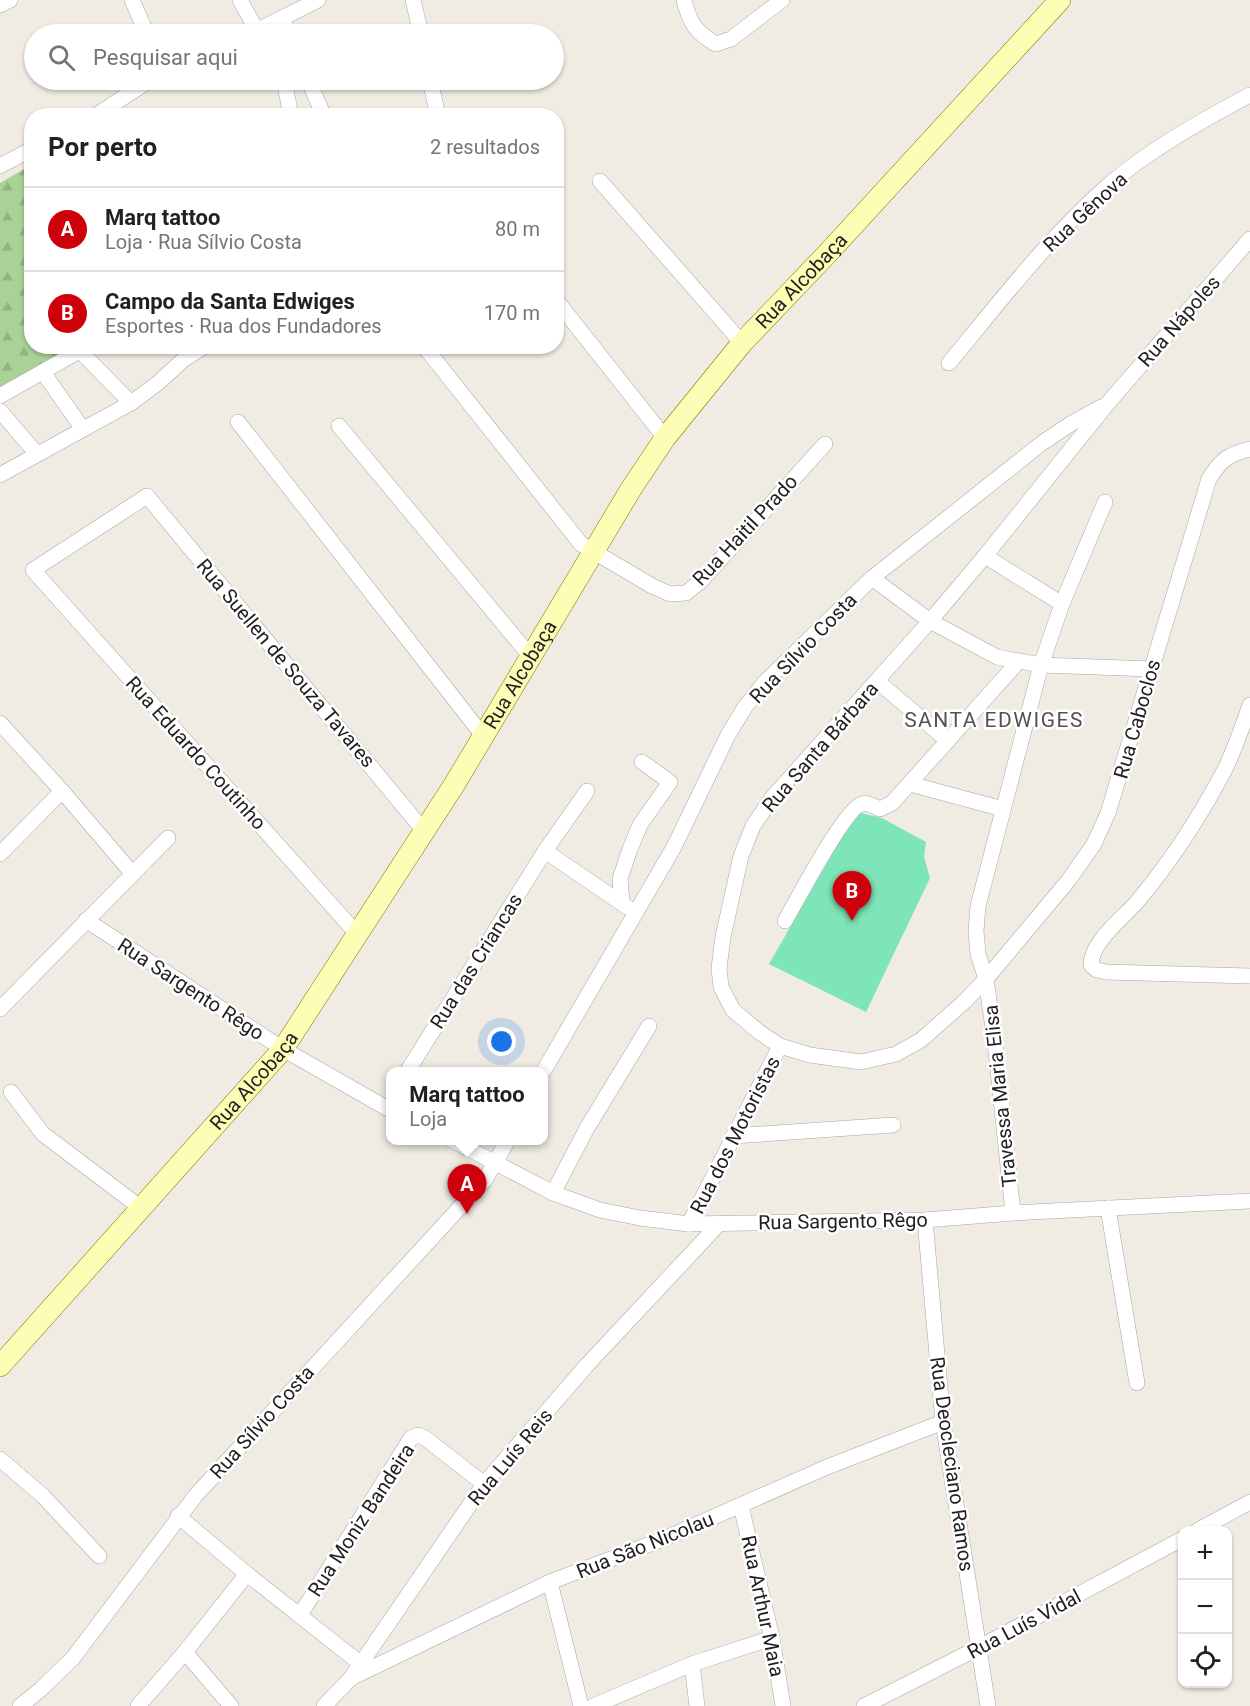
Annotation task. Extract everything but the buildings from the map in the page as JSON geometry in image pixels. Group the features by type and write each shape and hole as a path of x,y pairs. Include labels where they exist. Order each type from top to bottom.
{"main road":[{"name":"Rua Alcobaça","path":"0,1366 283,1049 484,737 631,489 665,438 742,343 1060,0"}],"street":[{"path":"0,4 10,0"},
{"path":"132,0 143,24"},
{"path":"240,0 261,24"},
{"path":"274,24 318,0"},
{"path":"413,0 419,24"},
{"path":"684,0 689,18 701,35 716,44 731,39 782,0"},
{"path":"107,108 135,90"},
{"path":"286,90 289,108"},
{"path":"313,90 321,108"},
{"path":"432,90 436,108"},
{"name":"Rua Gênova","path":"949,363 1035,259 1105,189 1144,159 1198,124 1249,97"},
{"path":"0,165 24,153"},
{"path":"600,181 742,343"},
{"name":"Rua Nápoles","path":"1108,403 1250,239"},
{"path":"564,310 665,438"},
{"path":"0,396 75,354"},
{"path":"88,354 131,403"},
{"path":"0,475 131,403 192,354"},
{"path":"430,354 581,544 594,552"},
{"path":"43,372 82,428"},
{"name":"Rua Santa Bárbara","path":"986,979 921,1040 896,1054 861,1062 810,1055 780,1046 733,1010 721,987 719,968 723,937 741,856 753,826 772,798 986,556 1108,403"},
{"name":"Rua Sílvio Costa","path":"545,1067 674,847 728,735 745,707 765,682 872,578 1042,443 1108,403"},
{"path":"0,411 37,454"},
{"path":"238,422 484,737"},
{"path":"339,426 531,657"},
{"name":"Rua Haitil Prado","path":"594,552 652,586 670,594 686,593 700,581 825,444"},
{"name":"Rua Caboclos","path":"986,979 1068,881 1094,844 1108,813 1209,479 1220,462 1235,452 1250,448"},
{"name":"Rua Eduardo Coutinho","path":"147,496 33,570 358,935"},
{"name":"Rua Suellen de Souza Tavares","path":"147,496 424,831"},
{"name":"Travessa Maria Elisa","path":"1013,1213 1004,1116 986,979 978,954 975,931 978,906 1041,664 1062,604 1105,502"},
{"path":"986,556 1062,604"},
{"path":"872,578 930,621 997,657 1041,664 1152,669"},
{"path":"785,921 824,852 850,812 861,804 886,807 1018,662"},
{"path":"877,681 948,741"},
{"path":"1250,705 1224,771 1203,807 1164,866 1136,903 1095,949 1091,958 1091,965 1097,970 1106,972 1250,976"},
{"path":"3,732 62,791 132,873"},
{"path":"622,903 621,879 630,849 640,825 669,783 642,762"},
{"path":"909,784 1003,809"},
{"path":"0,854 62,791"},
{"name":"Rua das Criancas","path":"410,1067 545,851 587,791"},
{"path":"0,1009 168,838"},
{"path":"545,851 635,912"},
{"name":"Rua Sargento Rêgo","path":"86,920 283,1049 386,1104"},
{"path":"553,1192 587,1128 649,1026"},
{"name":"Rua dos Motoristas","path":"689,1224 780,1046"},
{"path":"11,1092 44,1134 141,1208"},
{"path":"733,1136 893,1125"},
{"name":"Rua Sargento Rêgo","path":"461,1145 553,1192 600,1210 689,1224 925,1220 1013,1213 1250,1201"},
{"name":"Rua Sílvio Costa","path":"20,1706 73,1658 128,1587 178,1516 343,1333 450,1220 485,1180 506,1145"},
{"path":"1108,1208 1137,1383"},
{"name":"Rua Deocleciano Ramos","path":"925,1220 943,1422 988,1706"},
{"name":"Rua Luís Reis","path":"324,1706 340,1701 351,1678 484,1484 587,1365 718,1225"},
{"name":"Rua São Nicolau","path":"351,1678 550,1582 666,1538 826,1467 943,1422"},
{"name":"Rua Moniz Bandeira","path":"300,1615 411,1438 418,1435 425,1438 484,1484"},
{"path":"0,1460 43,1496 99,1556"},
{"path":"1205,1526 1250,1502"},
{"name":"Rua Arthur Maia","path":"741,1506 772,1638 783,1706"},
{"path":"178,1516 361,1664"},
{"name":"Rua Luís Vidal","path":"864,1706 1178,1541"},
{"path":"138,1706 185,1652 247,1574"},
{"path":"550,1582 581,1706"},
{"path":"599,1705 692,1665 772,1638"},
{"path":"185,1652 231,1706"},
{"path":"692,1665 697,1706"}],"green space":[{"path":"24,169 24,354 61,354 0,388 0,183"},
{"path":"860,813 882,818 926,842 924,857 930,878 866,1012 769,964 842,837"}],"place":[{"name":"Campo da Santa Edwiges","path":"852,921"},
{"name":"Marq tattoo","path":"467,1214"}],"district":[{"name":"SANTA EDWIGES","path":"994,720"}]}
